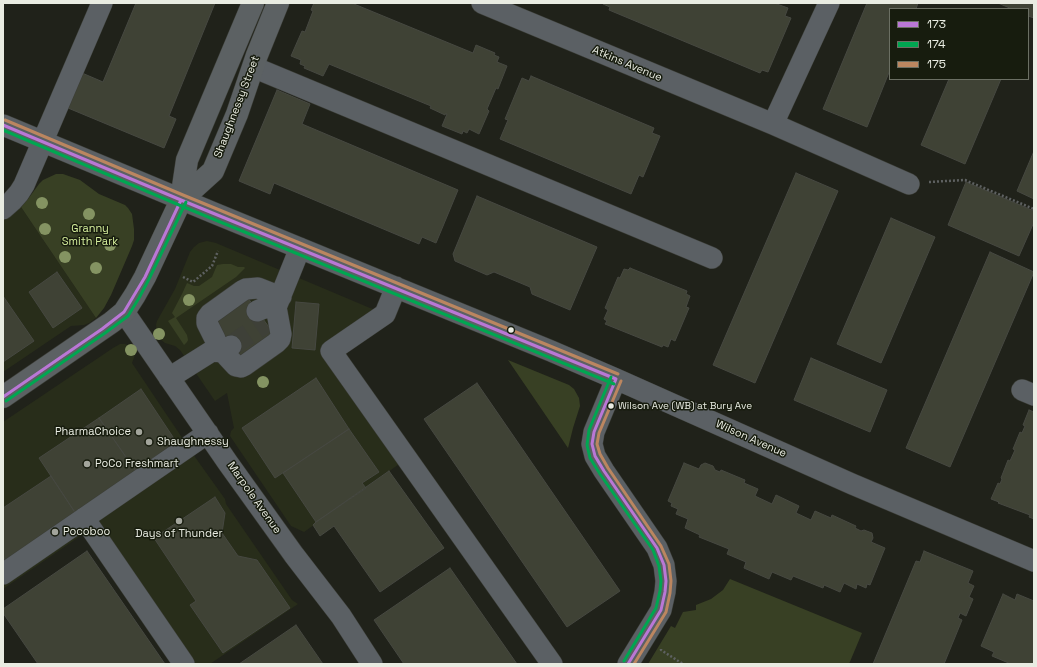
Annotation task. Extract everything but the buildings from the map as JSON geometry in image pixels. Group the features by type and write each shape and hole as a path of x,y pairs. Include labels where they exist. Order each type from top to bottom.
{"main road":[{"name":"Shaughnessy Street","path":"3,397 115,320 124,312 136,295 181,200 187,160 253,3"},
{"name":"Shaughnessy Street","path":"181,200 213,171 237,114 267,28 278,3"}],"street":[{"path":"3,209 19,193 24,185 102,3"},
{"name":"Atkins Avenue","path":"482,3 773,124 909,184"},
{"path":"773,124 829,3"},
{"path":"253,67 712,258"},
{"name":"Wilson Avenue","path":"3,125 616,379 852,484 1034,561"},
{"path":"270,309 300,248"},
{"path":"396,287 384,314 331,351 552,664"},
{"path":"246,288 258,288 270,309 281,334 280,339 241,367 236,366 221,344 207,323 206,318 246,288"},
{"name":"Marpole Avenue","path":"124,312 294,555 341,616 372,664"},
{"path":"169,378 221,344"},
{"path":"616,379 594,432 592,444 595,456 604,471 657,548 664,565 666,581 666,592 661,610 628,664"},
{"path":"3,574 208,434"},
{"path":"84,518 184,664"}],"path":[{"path":"909,184 965,180 1034,209"},
{"path":"183,277 193,282 212,266 218,251"},
{"path":"664,644 661,650 683,664"}],"shaded area":[{"path":"21,207 96,318 84,325 71,326 3,372 3,218"},
{"path":"207,241 216,243 373,309 374,312 324,347 402,462 304,532 291,526 230,436 231,431 234,428 227,393 215,401 180,350 175,346 165,343 157,334 157,321 175,289 190,252 199,243"},
{"path":"120,344 125,344 132,347 135,355 132,363 292,600 298,604 210,664 181,664 89,530 3,589 3,422"}],"green space":[{"name":"Granny Smith Park","path":"56,174 63,174 80,180 99,194 125,205 132,214 134,240 132,246 111,295 104,308 96,318 21,207 43,180"},
{"path":"231,264 245,268 236,277 176,318 187,335 188,340 184,345 168,321 175,317 172,313 187,283 194,286 199,286 212,277 217,265"},
{"path":"508,360 569,385 574,389 579,398 580,406 568,448"},
{"path":"730,579 862,633 849,664 648,664 671,626 675,628 683,612 696,610 696,605 711,599 723,590"}],"tunnel":[{"path":"231,346 265,323"}],"transit line":[{"name":"175","path":"5,120 618,374"},
{"name":"173","path":"3,125 616,379"},
{"name":"174","path":"3,130 179,205 614,384"},
{"name":"173","path":"3,397 102,329 124,312 145,277 181,200"},
{"name":"174","path":"6,401 128,316 149,279 186,202"},
{"name":"174","path":"611,377 589,430 587,445 590,458 653,550 659,566 661,581 656,608 624,661"},
{"name":"173","path":"616,379 594,432 592,444 595,456 604,471 657,548 664,565 666,581 661,610 628,664"},
{"name":"175","path":"621,381 599,433 597,444 600,454 608,468 661,546 669,564 671,581 666,612 634,664"}],"place":[{"name":"Wilson Ave (WB) at Bury Ave","path":"611,406"},
{"name":"PharmaChoice","path":"139,432"},
{"name":"Shaughnessy","path":"149,442"},
{"name":"PoCo Freshmart","path":"87,464"},
{"name":"Days of Thunder","path":"179,521"},
{"name":"Pocoboo","path":"55,532"}]}
